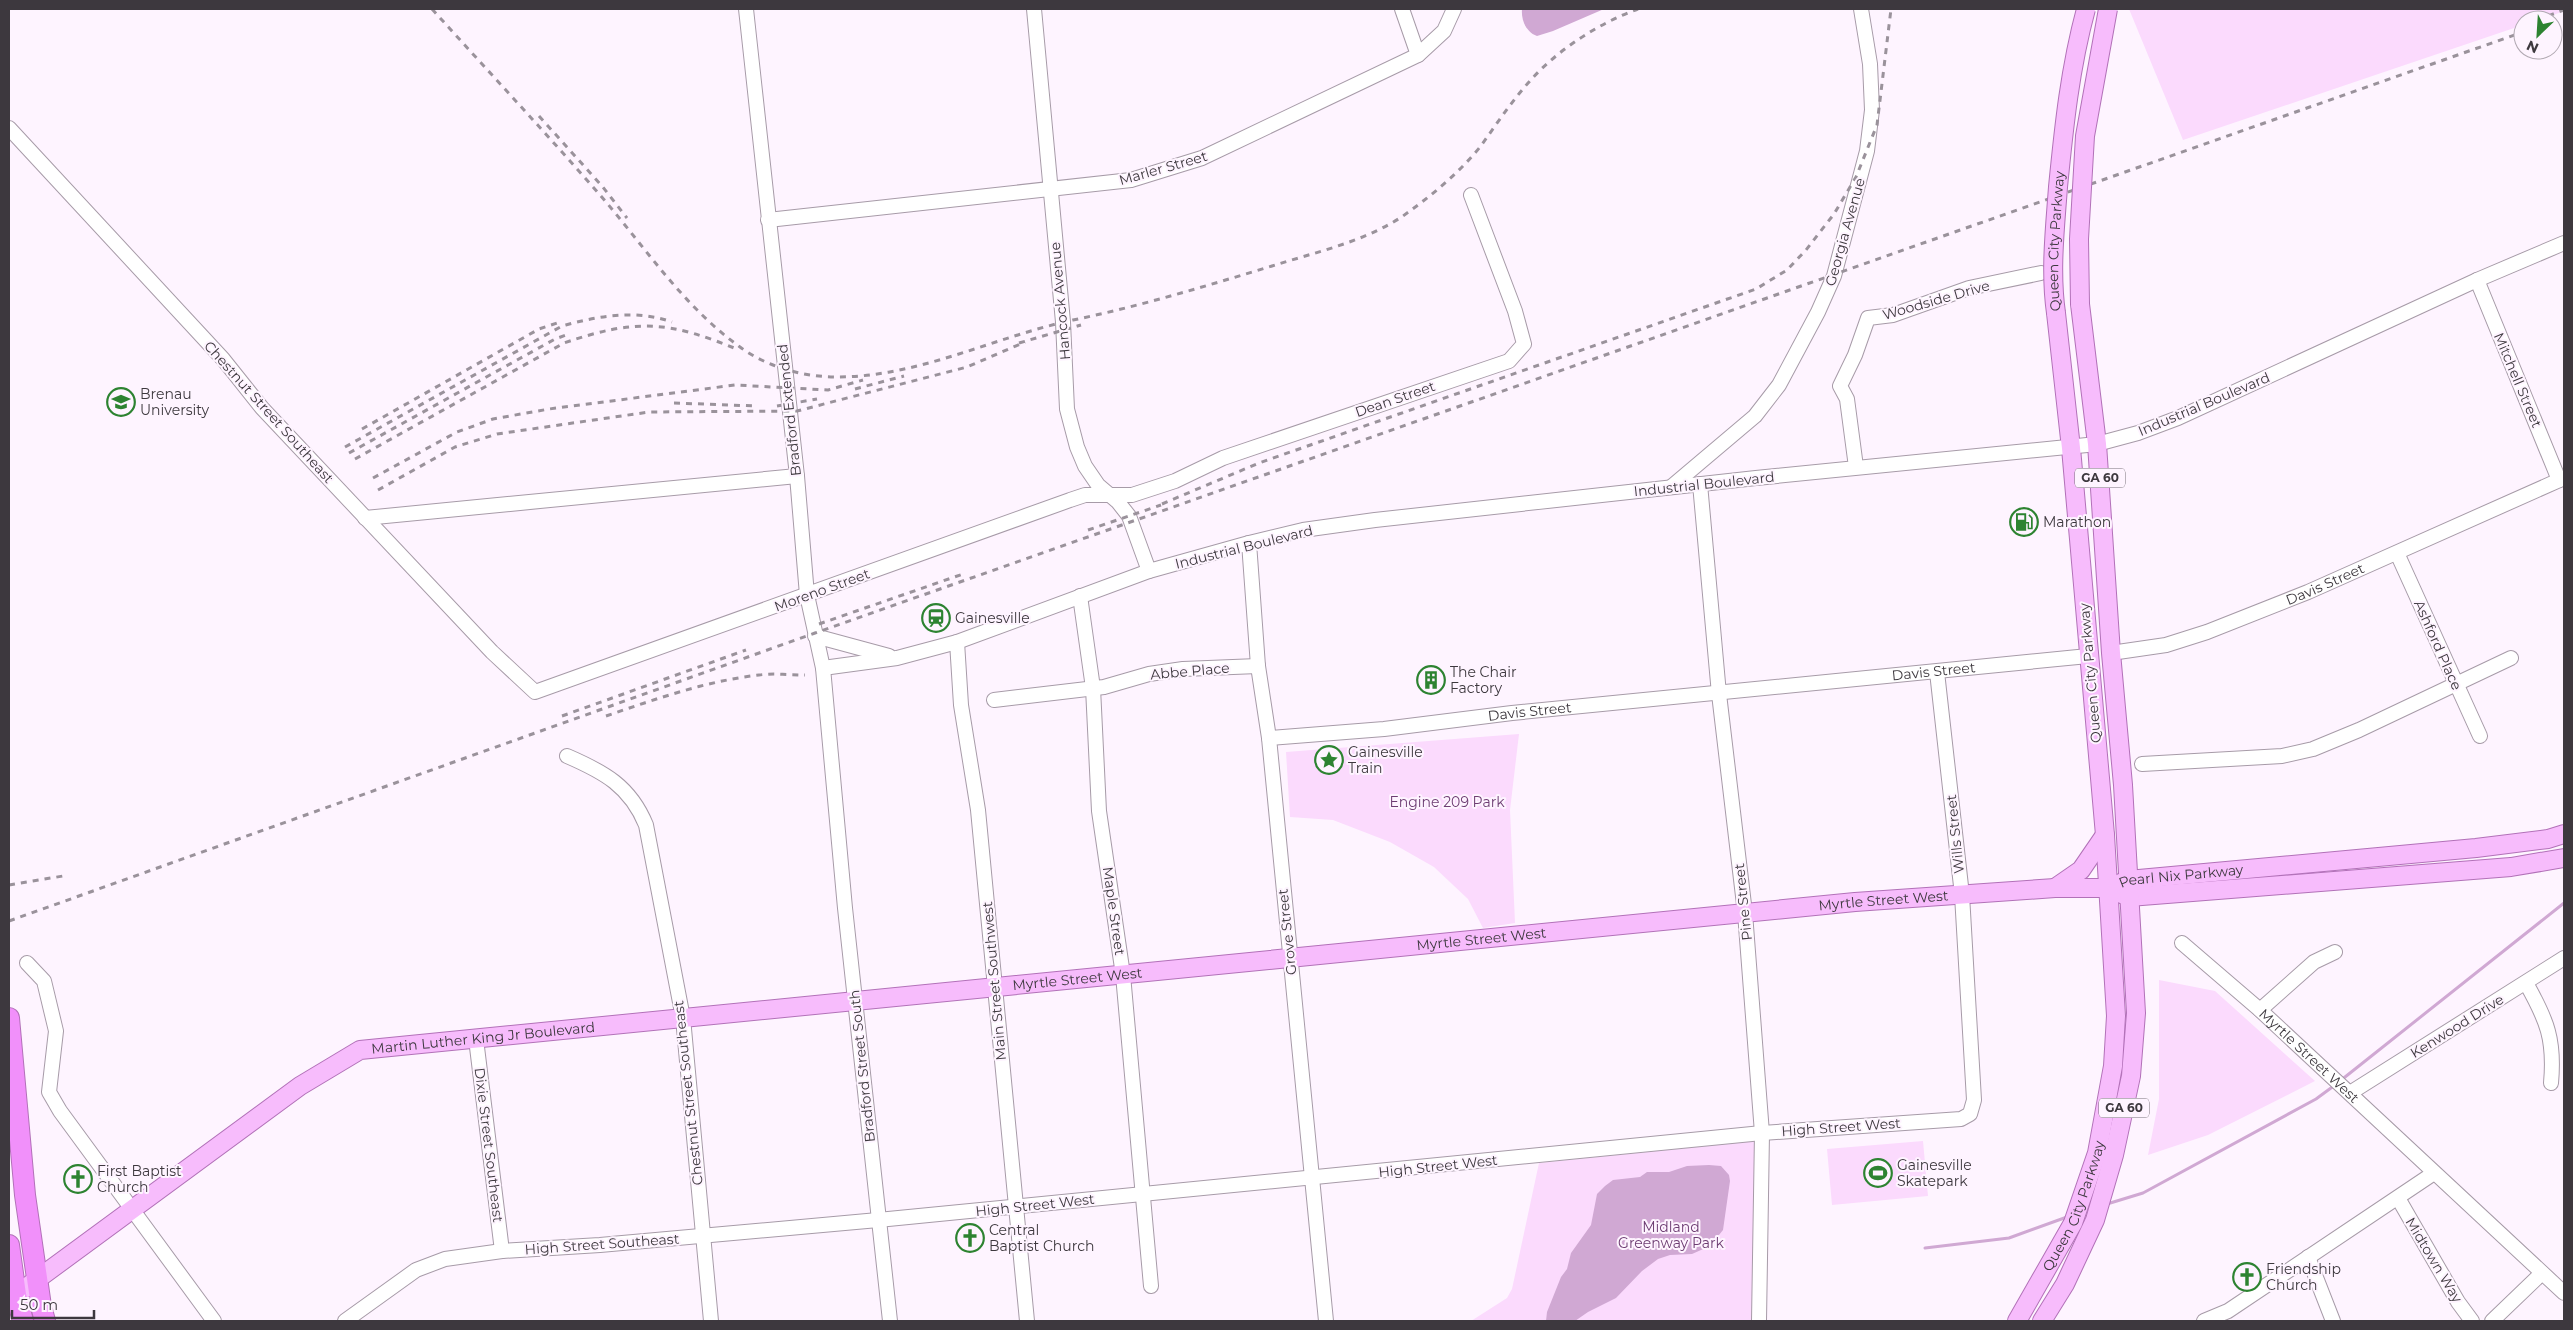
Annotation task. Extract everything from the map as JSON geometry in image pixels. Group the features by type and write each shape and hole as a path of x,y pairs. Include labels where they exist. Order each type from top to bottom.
{"highway":[{"path":"9,1021 25,1195 41,1306 45,1321"},
{"path":"9,1246 12,1297 23,1321"}],"main road":[{"name":"Queen City Parkway","path":"2017,1321 2073,1223 2096,1153 2113,1066 2116,1016 2105,835 2071,448 2053,292 2054,236 2066,102 2086,9"},
{"name":"Queen City Parkway","path":"2042,1321 2065,1284 2095,1220 2114,1155 2131,1076 2136,1013 2129,888 2097,444 2080,304 2079,239 2085,136 2108,9"},
{"name":"Davis Street","path":"2088,656 2111,653"},
{"name":"Pearl Nix Parkway","path":"2129,888 2476,848 2548,839 2564,834"},
{"path":"2055,888 2081,870 2105,835"},
{"name":"Pearl Nix Parkway","path":"2107,888 2510,867 2564,858"},
{"name":"Myrtle Street West","path":"856,1001 1855,902 2055,888 2107,888"},
{"name":"Martin Luther King Jr Boulevard","path":"12,1297 300,1086 360,1050 856,1001"}],"street":[{"name":"Bradford Extended","path":"746,9 797,476 807,596 823,668 836,810"},
{"name":"Hancock Avenue","path":"1034,9 1063,322 1067,409 1077,447 1086,466 1098,485 1111,495 1129,516 1149,571"},
{"path":"1402,9 1418,55"},
{"name":"Marler Street","path":"768,220 1131,180 1202,158 1418,55 1444,31 1454,9"},
{"name":"Georgia Avenue","path":"1670,488 1756,416 1779,385 1818,312 1834,276 1865,159 1872,110 1870,64 1861,9"},
{"name":"Chestnut Street Southeast","path":"9,128 223,359 262,408 492,652 535,692"},
{"name":"Dean Street","path":"1111,495 1132,494 1175,480 1223,458 1509,361 1524,344 1515,311 1471,194"},
{"name":"Industrial Boulevard","path":"823,668 897,658 957,642 1149,571 1248,542 1302,530 1374,520 1856,467 2071,448 2097,444 2138,433 2178,418 2477,280 2564,243"},
{"name":"Woodside Drive","path":"1856,467 1847,398 1840,386 1855,355 1868,318 1893,315 1969,288 2041,273"},
{"name":"Mitchell Street","path":"2477,280 2562,479"},
{"path":"365,518 797,476"},
{"name":"Davis Street","path":"2111,653 2166,645 2207,632 2308,592 2562,479"},
{"name":"Pine Street","path":"1700,484 1718,694 1745,913 1762,1133 1759,1321"},
{"name":"Moreno Street","path":"535,692 807,596 1070,500 1085,495 1111,495"},
{"name":"Grove Street","path":"1248,542 1258,666 1269,738 1326,1321"},
{"name":"Ashford Place","path":"2397,553 2480,736"},
{"name":"Maple Street","path":"1080,596 1093,688 1099,811 1123,975 1151,1286"},
{"path":"815,636 897,658"},
{"name":"Main Street Southwest","path":"957,642 961,705 978,810 1027,1321"},
{"name":"Davis Street","path":"1269,738 1384,730 1512,714 2088,656"},
{"path":"2142,764 2282,756 2298,753 2359,730 2511,658"},
{"name":"Abbe Place","path":"994,700 1093,688 1149,674 1182,669 1258,666"},
{"name":"Wills Street","path":"1937,672 1962,895 1973,1087"},
{"name":"Chestnut Street Southeast","path":"567,756 600,770 621,786 642,816 683,1018 711,1321"},
{"name":"Bradford Street South","path":"836,810 890,1321"},
{"name":"Myrtle Street West","path":"2182,943 2260,1010 2564,1293"},
{"path":"2260,1010 2314,962 2335,952"},
{"name":"Kenwood Drive","path":"2350,1093 2564,958"},
{"path":"27,963 44,981 56,1031 49,1092 214,1321"},
{"path":"2526,983 2546,1018 2554,1057 2551,1084"},
{"name":"Dixie Street Southeast","path":"476,1038 502,1251"},
{"name":"High Street West","path":"878,1220 1312,1179 1762,1133 1961,1119 1970,1114 1974,1100 1973,1087"},
{"path":"2204,1321 2228,1311 2434,1173"},
{"name":"Midtown Way","path":"2398,1198 2458,1302 2472,1321"},
{"name":"High Street Southeast","path":"345,1321 416,1270 445,1259 502,1251 878,1220"},
{"path":"2308,1257 2333,1321"},
{"path":"2492,1321 2542,1273"}],"green space":[{"path":"2129,9 2564,9 2563,11 2513,10 2513,28 2183,140"},
{"name":"Engine 209 Park","path":"1519,734 1510,810 1515,923 1483,928 1468,899 1434,867 1390,842 1333,820 1290,817 1286,752"},
{"path":"2159,980 2215,991 2315,1081 2208,1135 2148,1155 2159,1099"},
{"name":"Gainesville Skatepark","path":"1923,1141 1928,1196 1832,1205 1827,1149"},
{"name":"Midland Greenway Park","path":"1757,1142 1753,1321 1471,1321 1507,1298 1512,1289 1539,1163"}],"shaded area":[{"path":"1522,9 1604,9 1537,36 1530,32 1525,25"},
{"path":"1687,1166 1721,1166 1729,1175 1730,1181 1723,1230 1710,1246 1692,1254 1670,1255 1658,1259 1642,1271 1616,1298 1575,1321 1546,1321 1547,1312 1561,1277 1567,1269 1571,1253 1591,1225 1597,1194 1605,1186 1613,1180 1640,1177 1647,1172 1669,1172"}],"waterway":[{"path":"2340,1081 2564,903"},
{"path":"2107,1204 2143,1193 2316,1099 2335,1085"},
{"path":"1925,1248 2009,1238 2067,1217"}],"railway":[{"path":"432,9 600,195 683,295 719,331 740,347 762,360 786,370 824,377 867,375 927,363 1044,327 1198,288 1323,251 1372,233 1403,216 1434,192 1472,157 1522,90 1552,59 1594,30 1638,9"},
{"path":"1162,504 1259,463 1756,289 1787,270 1806,250 1834,214 1856,177 1877,125 1891,9"},
{"path":"9,921 815,633 2513,36"},
{"path":"539,116 602,186 627,218"},
{"path":"345,447 562,326 589,319 617,315 644,316 672,322"},
{"path":"362,429 539,329 560,322"},
{"path":"1019,343 1081,325"},
{"path":"355,459 564,343 590,335 612,329 653,326 692,333 739,350"},
{"path":"349,453 555,339 569,334"},
{"path":"378,490 455,447 497,434 649,412 797,411 967,367 1025,342"},
{"path":"855,389 904,376"},
{"path":"373,478 457,432 493,419 549,409 735,385 828,390 863,380"},
{"path":"777,406 817,399"},
{"path":"674,403 757,406"},
{"path":"1088,530 1161,505"},
{"path":"819,624 963,574"},
{"path":"562,716 746,650"},
{"path":"606,716 681,691 739,678 765,674 805,675"},
{"path":"9,885 63,876"}],"place":[{"name":"Brenau University","path":"121,402"},
{"name":"Marathon","path":"2024,522"},
{"name":"Gainesville","path":"936,618"},
{"name":"The Chair Factory","path":"1431,680"},
{"name":"Gainesville Train","path":"1329,760"},
{"name":"Gainesville Skatepark","path":"1878,1173"},
{"name":"First Baptist Church","path":"78,1179"},
{"name":"Central Baptist Church","path":"970,1238"},
{"name":"Friendship Church","path":"2247,1277"}]}
